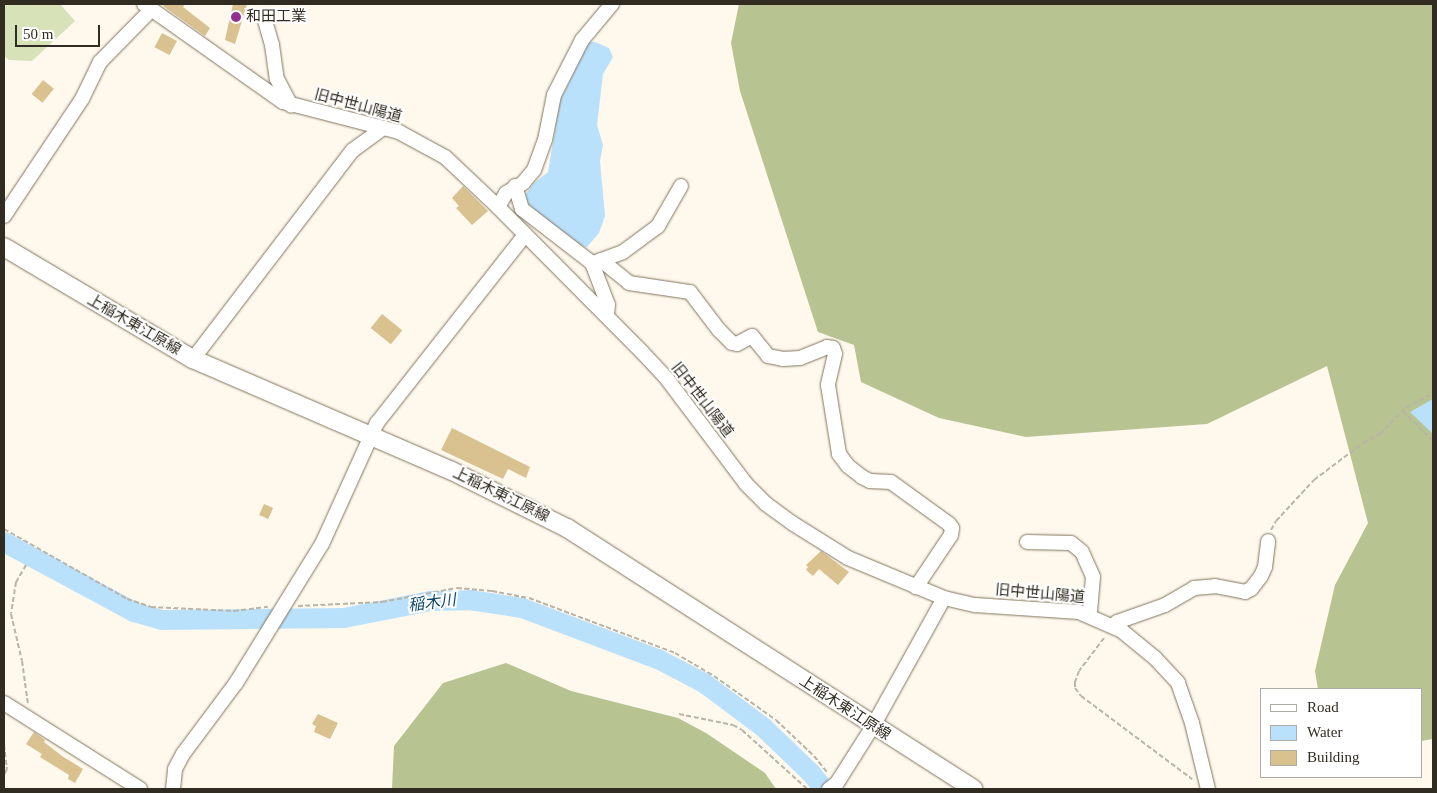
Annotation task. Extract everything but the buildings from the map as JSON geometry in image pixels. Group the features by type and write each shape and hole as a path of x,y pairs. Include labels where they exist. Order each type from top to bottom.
{"main road":[{"name":"上稲木東江原線","path":"4,247 193,360 369,437 450,470 567,528 974,789"}],"street":[{"path":"498,207 506,193 523,183 534,170 545,140 554,95 582,40 612,4"},
{"path":"4,216 82,99 100,62 148,7"},
{"name":"旧中世山陽道","path":"148,7 277,98 291,105 399,132 445,157 607,315 667,379 746,484 766,504 792,523 848,558 944,598 974,605 1079,612 1114,626 1155,658 1178,683 1186,704 1208,786"},
{"path":"264,17 272,45 277,79 291,105"},
{"path":"193,360 352,150 382,129"},
{"path":"515,186 522,209 573,251"},
{"path":"596,262 623,252 658,226 682,186"},
{"path":"173,789 175,770 182,754 236,683 322,544 377,423 529,239 539,239 573,251 596,262 629,283 690,292 719,330 732,343 737,344 752,336 768,356 783,359 800,358 827,347 833,348 836,354 828,385 839,454 848,466 862,477 870,481 891,482 952,528 951,536 916,587"},
{"path":"596,262 608,305 607,315"},
{"path":"1114,626 1117,622 1165,605 1194,588 1215,586 1245,592 1251,589 1265,567 1268,541"},
{"path":"1027,542 1071,543 1082,552 1093,577 1090,615"},
{"path":"833,786 873,726 944,598"},
{"path":"4,703 140,789"}],"path":[{"path":"1268,541 1276,521 1314,480 1363,443 1380,434 1403,411 1433,392"},
{"path":"1403,411 1433,441"},
{"path":"4,529 127,599 151,607 234,611 315,607 382,602 457,588 529,598 675,653 714,676 776,720 814,756 833,786"},
{"path":"26,565 16,582 11,614 22,661 29,719"},
{"path":"1114,626 1079,670 1075,682 1076,688 1081,696 1196,782 1208,786"},
{"path":"678,714 733,725 742,730 807,789"},
{"path":"4,744 7,769 4,776"}],"green space":[{"path":"4,4 60,4 75,21 32,61 9,60 4,56"},
{"path":"739,4 1433,4 1433,739 1422,741 1422,688 1318,688 1315,671 1335,585 1368,523 1327,366 1207,424 1026,437 939,418 861,382 854,345 818,332 740,91 731,43"},
{"path":"506,663 571,691 678,718 706,733 765,773 776,789 392,789 394,746 443,683"}],"water":[{"path":"587,42 595,42 609,48 613,57 603,74 597,125 603,145 600,161 605,216 599,233 587,247 575,244 544,221 528,204 525,195 534,183 548,172 560,100 569,83 577,59"},
{"path":"1433,399 1433,434 1410,412"}],"waterway":[{"name":"稲木川","path":"4,542 134,612 162,620 344,618 431,601 470,600 522,608 658,659 704,683 763,727 811,773 824,789"}],"place":[{"name":"和田工業","path":"236,17"}]}
